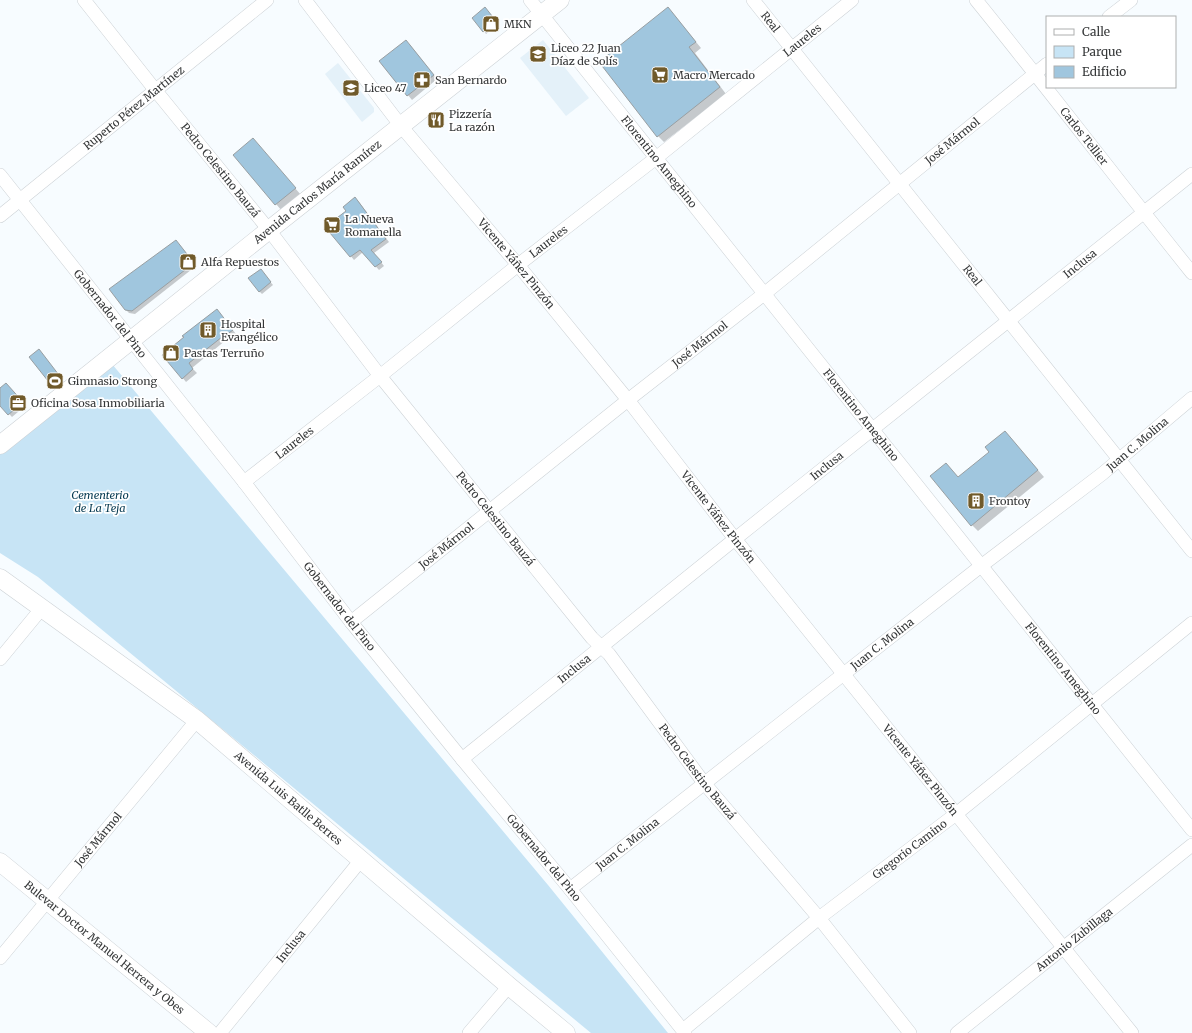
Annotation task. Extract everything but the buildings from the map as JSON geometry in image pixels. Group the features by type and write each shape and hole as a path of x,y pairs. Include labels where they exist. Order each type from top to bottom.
{"main road":[{"name":"Avenida Carlos María Ramírez","path":"0,445 130,340 560,0"},
{"name":"Avenida Luis Batlle Berres","path":"0,578 197,720 566,1033"},
{"name":"Bulevar Doctor Manuel Herrera y Obes","path":"0,862 209,1033"}],"street":[{"name":"Pedro Celestino Bauzá","path":"84,0 269,230 380,376 592,638 608,654 704,783 819,918 910,1033"},
{"name":"Ruperto Pérez Martínez","path":"0,216 267,0"},
{"name":"Vicente Yáñez Pinzón","path":"305,0 401,126 518,265 628,400 735,539 1132,1033"},
{"name":"Florentino Ameghino","path":"530,0 1192,830"},
{"name":"Real","path":"754,0 1192,551"},
{"name":"Laureles","path":"244,482 656,158 852,0"},
{"name":"Carlos Tellier","path":"976,0 1046,86"},
{"path":"1110,16 1131,0"},
{"name":"José Mármol","path":"351,622 628,400 764,294 1046,65"},
{"name":"Carlos Tellier","path":"1048,88 1192,273"},
{"name":"Inclusa","path":"462,760 872,429 1192,174"},
{"name":"Gobernador del Pino","path":"0,175 244,482 351,622 462,760 570,889 684,1032"},
{"name":"Juan C. Molina","path":"570,889 981,566 1102,474 1119,458 1192,398"},
{"path":"0,659 42,608"},
{"name":"Gregorio Camino","path":"684,1032 819,918 956,814 1192,623"},
{"name":"José Mármol","path":"0,958 197,720"},
{"name":"Antonio Zubillaga","path":"957,1033 1192,845"},
{"name":"Inclusa","path":"220,1033 361,860"},
{"path":"469,1033 509,986"}],"shaded area":[{"path":"543,40 589,98 566,116 520,58"},
{"path":"338,63 374,108 374,112 362,122 325,74"}],"green space":[{"name":"Cementerio de La Teja","path":"112,364 548,885 668,1033 591,1033 38,577 0,553 0,454"}],"place":[{"name":"MKN","path":"491,24"},
{"name":"Liceo 22 Juan Díaz de Solís","path":"538,54"},
{"name":"Macro Mercado","path":"660,75"},
{"name":"San Bernardo","path":"422,80"},
{"name":"Liceo 47","path":"351,88"},
{"name":"Pizzería La razón","path":"436,120"},
{"name":"La Nueva Romanella","path":"332,225"},
{"name":"Alfa Repuestos","path":"188,262"},
{"name":"Hospital Evangélico","path":"208,330"},
{"name":"Pastas Terruño","path":"171,353"},
{"name":"Gimnasio Strong","path":"55,381"},
{"name":"Oficina Sosa Inmobiliaria","path":"18,403"},
{"name":"Frontoy","path":"976,501"}]}
